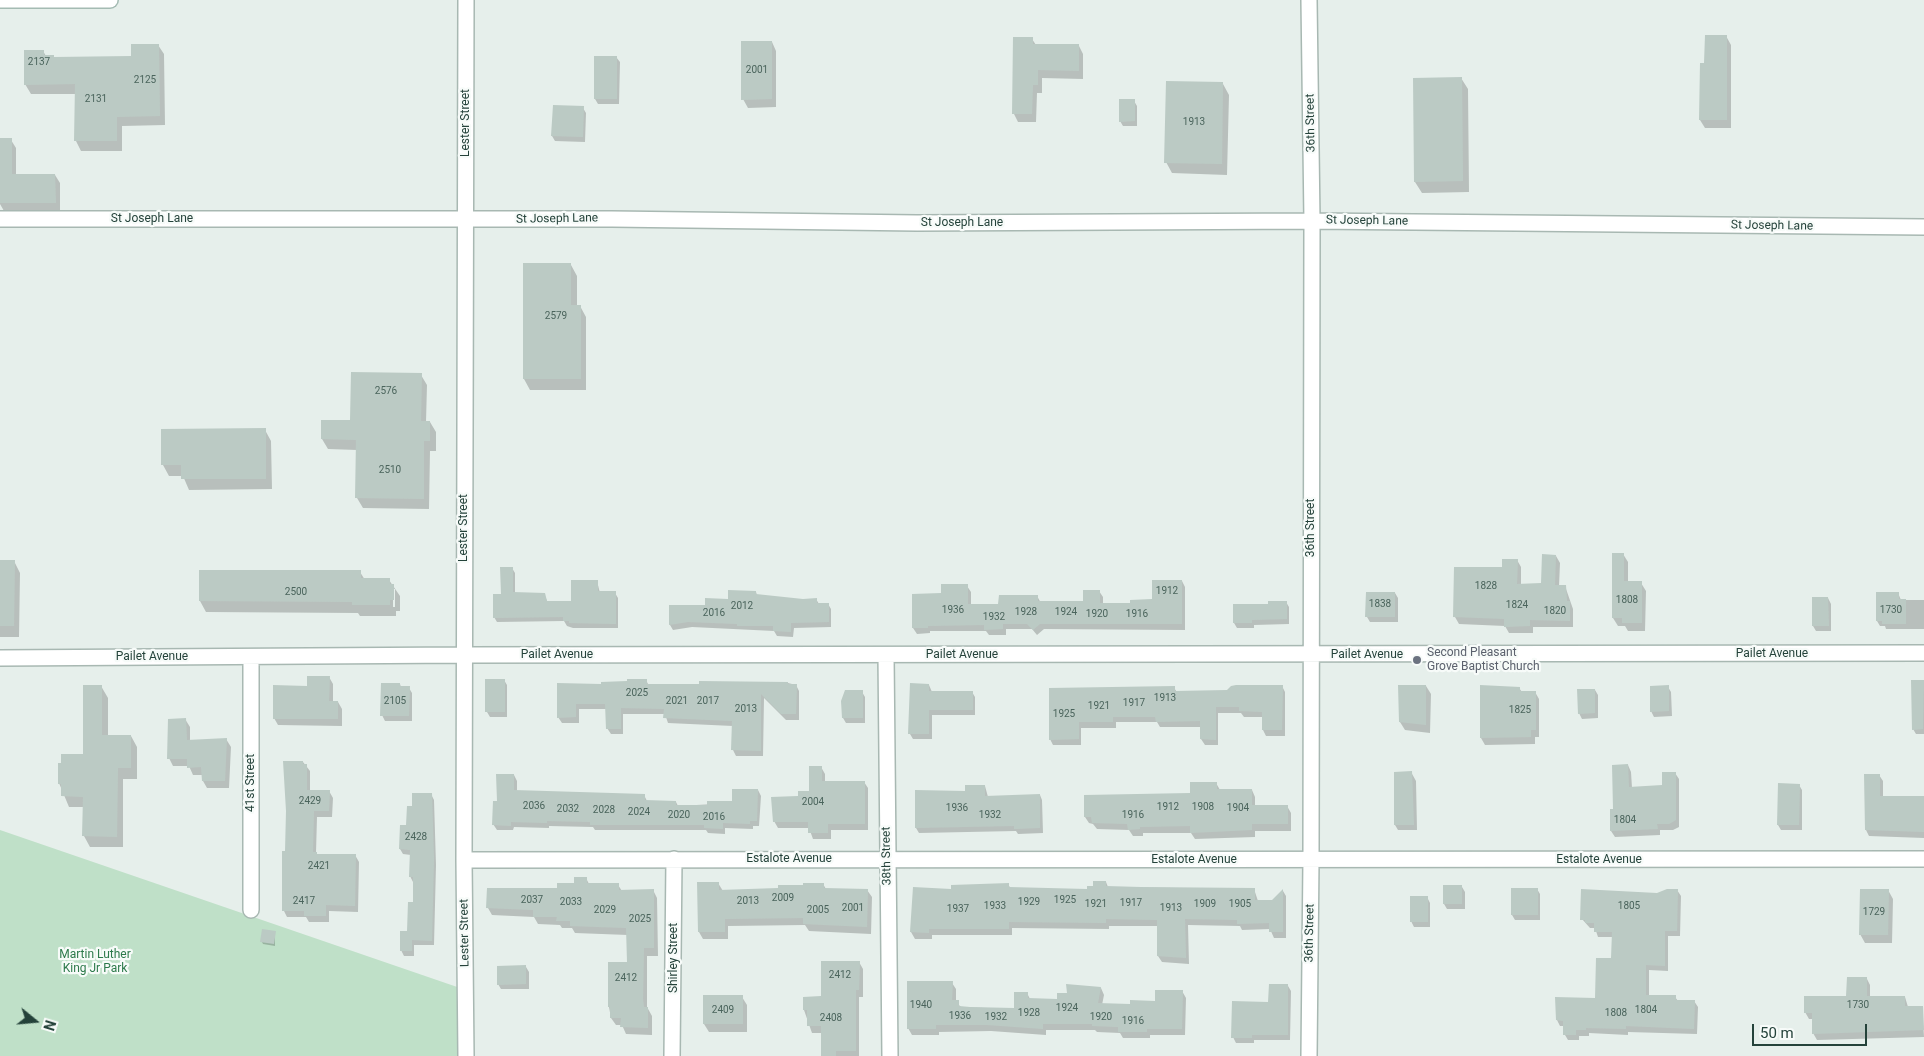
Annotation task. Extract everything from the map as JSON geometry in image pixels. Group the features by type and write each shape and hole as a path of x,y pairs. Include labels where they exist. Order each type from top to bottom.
{"street":[{"path":"0,0 110,0"},
{"name":"Lester Street","path":"466,0 464,655 466,1056"},
{"name":"36th Street","path":"1309,0 1312,221 1310,655 1312,860 1309,1056"},
{"name":"St Joseph Lane","path":"0,219 612,219 917,223 1312,221 1924,227"},
{"name":"Pailet Avenue","path":"0,658 464,655 1924,653"},
{"name":"38th Street","path":"886,655 886,859 890,1056"},
{"name":"41st Street","path":"251,657 251,910"},
{"name":"Shirley Street","path":"672,1056 674,859"},
{"name":"Estalote Avenue","path":"464,860 1924,859"}],"green space":[{"name":"Martin Luther King Jr Park","path":"0,830 463,989 459,1056 0,1056"}],"building":[{"path":"1705,35 1727,35 1727,120 1699,120 1700,63 1704,63"},
{"path":"1013,37 1033,37 1033,44 1079,44 1079,71 1038,70 1038,85 1033,85 1032,114 1012,114"},
{"path":"741,41 772,41 772,99 741,100"},
{"path":"131,44 159,44 160,116 117,117 117,141 74,141 75,84 24,85 24,50 44,50 44,55 54,55 54,57 131,56"},
{"path":"594,56 617,56 617,99 594,99"},
{"path":"1462,77 1463,181 1414,182 1413,78"},
{"path":"1166,81 1223,82 1222,164 1164,163"},
{"path":"1119,99 1135,99 1135,121 1119,122"},
{"path":"553,105 584,106 583,137 551,136"},
{"path":"0,138 12,138 12,174 55,174 56,203 0,203"},
{"path":"523,263 571,263 571,305 581,305 581,379 523,379"},
{"path":"351,372 422,373 421,421 430,421 430,441 424,441 424,499 355,498 356,440 321,439 321,420 350,420"},
{"path":"266,428 266,479 181,479 181,465 161,465 161,429"},
{"path":"1612,553 1624,553 1624,581 1642,581 1642,623 1622,623 1622,618 1612,618"},
{"path":"1542,554 1556,555 1555,585 1566,585 1567,601 1570,601 1570,621 1530,620 1530,626 1504,627 1504,619 1453,617 1454,567 1502,567 1502,559 1518,559 1517,584 1541,583"},
{"path":"0,560 15,560 14,626 0,626"},
{"path":"500,567 513,567 513,592 545,593 547,601 571,601 571,580 598,580 598,591 616,591 616,624 569,623 569,621 563,621 563,617 493,618 493,594 501,594"},
{"path":"199,570 361,570 361,578 390,578 390,584 394,584 394,600 390,600 390,605 352,605 352,602 199,601"},
{"path":"1152,580 1182,580 1182,624 1040,624 1033,630 1027,624 1003,624 1003,629 984,630 984,625 912,628 912,594 941,593 941,584 968,584 968,604 998,604 999,595 1038,595 1038,601 1083,601 1083,590 1100,590 1100,603 1130,603 1130,600 1152,599"},
{"path":"728,590 756,591 756,594 803,599 817,598 817,603 829,603 829,622 791,623 791,632 773,631 773,626 737,626 737,624 688,622 669,625 669,605 705,605 705,598 728,599"},
{"path":"1366,592 1395,592 1395,617 1365,617"},
{"path":"1876,592 1899,592 1899,599 1906,599 1906,624 1882,624 1882,621 1876,621"},
{"path":"1812,597 1828,597 1829,626 1812,626"},
{"path":"1268,601 1287,601 1287,619 1252,620 1252,623 1233,623 1233,604 1268,604"},
{"path":"307,676 330,676 329,701 338,701 338,719 273,719 273,685 307,686"},
{"path":"485,679 505,679 505,712 485,712"},
{"path":"627,679 647,679 647,684 699,684 699,681 788,682 788,684 797,684 796,714 781,714 761,694 761,751 731,750 732,721 663,718 664,709 621,708 621,729 606,729 605,704 576,704 576,717 557,718 557,683 601,684 601,682 627,681"},
{"path":"1911,680 1924,680 1923,729 1912,730"},
{"path":"381,683 400,683 400,686 410,686 409,716 380,716"},
{"path":"910,683 929,684 929,691 973,691 973,710 929,710 929,734 908,734"},
{"path":"83,685 102,685 102,735 131,735 131,768 118,768 117,837 82,836 83,797 61,796 61,784 58,784 58,763 61,763 61,754 83,754"},
{"path":"1283,685 1282,730 1262,730 1262,712 1239,711 1239,707 1216,707 1216,740 1200,739 1200,721 1156,722 1155,717 1113,717 1113,722 1079,722 1079,739 1049,740 1049,688 1175,686 1175,691 1227,690 1231,686"},
{"path":"1398,685 1426,685 1426,725 1399,722"},
{"path":"1480,685 1520,687 1520,691 1536,691 1536,730 1531,730 1531,737 1480,738"},
{"path":"1669,685 1669,711 1650,712 1650,686"},
{"path":"1577,689 1595,689 1595,713 1578,714"},
{"path":"845,690 863,690 863,718 842,718 841,701"},
{"path":"186,718 187,740 227,738 225,781 202,781 201,767 187,768 187,759 167,759 168,719"},
{"path":"283,761 303,761 303,764 307,764 307,790 330,790 329,811 314,811 313,852 317,852 317,854 356,854 355,906 326,905 326,916 304,916 304,911 282,911 282,851 285,851 286,811"},
{"path":"1628,764 1629,787 1662,785 1662,772 1676,772 1676,820 1669,824 1657,824 1658,829 1610,831 1610,809 1613,809 1612,765"},
{"path":"809,766 822,766 822,781 865,781 865,824 828,824 828,833 808,833 808,822 773,822 771,797 798,796 798,791 809,791"},
{"path":"1412,771 1414,825 1394,825 1394,772"},
{"path":"496,774 514,774 514,790 645,794 645,800 676,801 676,805 707,805 707,801 732,801 732,789 758,789 757,821 750,821 750,824 723,823 723,829 704,828 704,825 590,825 590,822 547,821 547,823 511,822 511,826 492,825 493,801 497,801"},
{"path":"1864,774 1880,774 1880,796 1924,796 1924,832 1865,830"},
{"path":"1190,782 1217,782 1217,789 1252,789 1252,805 1288,805 1288,824 1252,824 1252,830 1190,833 1190,826 1140,827 1140,829 1128,830 1127,824 1092,823 1091,817 1084,817 1084,795 1190,793"},
{"path":"1778,783 1800,784 1799,825 1777,825"},
{"path":"965,785 985,785 985,796 1040,794 1040,828 1014,829 1014,826 915,828 915,790 965,791"},
{"path":"412,793 432,793 434,859 432,941 412,940 412,951 400,951 400,931 407,931 408,902 413,902 413,877 409,877 410,850 399,849 400,825 406,825 407,806 412,806"},
{"path":"574,877 587,877 587,883 619,883 619,890 654,889 654,948 644,948 643,999 644,1007 648,1007 648,1028 620,1027 621,1018 610,1018 610,1007 608,1007 608,962 627,962 626,928 570,926 570,921 556,921 557,917 533,917 533,910 486,908 487,888 557,888 557,883 574,883"},
{"path":"1093,881 1106,881 1106,886 1255,888 1255,900 1272,900 1283,889 1283,932 1269,932 1269,923 1237,924 1237,920 1185,919 1186,958 1157,956 1157,920 1106,919 1106,923 1009,922 1009,929 929,929 929,933 910,932 913,887 951,889 951,885 1009,883 1009,887 1087,889 1087,886 1093,886"},
{"path":"697,882 719,882 719,890 778,888 778,885 803,885 803,883 824,883 824,888 868,889 867,927 803,924 803,918 725,919 725,932 698,932"},
{"path":"1443,885 1462,885 1462,904 1443,904"},
{"path":"1511,888 1538,888 1538,915 1511,915"},
{"path":"1581,889 1657,893 1667,889 1678,889 1677,931 1665,931 1665,966 1646,965 1646,995 1676,995 1676,1000 1695,1000 1694,1029 1626,1026 1626,1029 1586,1028 1586,1030 1576,1030 1576,1035 1563,1035 1563,1021 1556,1020 1555,997 1595,998 1596,958 1611,958 1612,932 1594,932 1594,923 1585,923 1585,920 1580,920"},
{"path":"1860,889 1889,889 1888,935 1859,935"},
{"path":"1410,896 1428,896 1428,922 1410,922"},
{"path":"262,929 276,931 274,944 260,942"},
{"path":"821,961 860,961 859,990 856,990 856,1051 836,1051 836,1056 821,1056 821,1026 807,1026 807,1010 803,1010 803,997 821,996"},
{"path":"526,965 526,984 497,985 497,966"},
{"path":"1847,977 1867,977 1867,996 1905,996 1905,1006 1923,1006 1924,1030 1812,1034 1812,1013 1804,1013 1804,996 1846,996"},
{"path":"907,981 953,981 952,1000 959,1000 959,1006 970,1007 1014,1008 1014,992 1028,992 1028,998 1057,999 1057,993 1067,993 1066,984 1101,987 1098,1003 1130,1004 1130,1000 1155,1001 1155,990 1183,990 1182,1029 1147,1029 1147,1032 1118,1032 1118,1027 1092,1026 1092,1024 1043,1024 1043,1029 987,1025 936,1025 936,1029 907,1029"},
{"path":"1269,984 1288,984 1288,1035 1252,1035 1252,1038 1231,1038 1232,1001 1268,1002"},
{"path":"703,995 743,995 743,1024 703,1024"}],"place":[{"name":"Second Pleasant Grove Baptist Church","path":"1417,660"}]}
